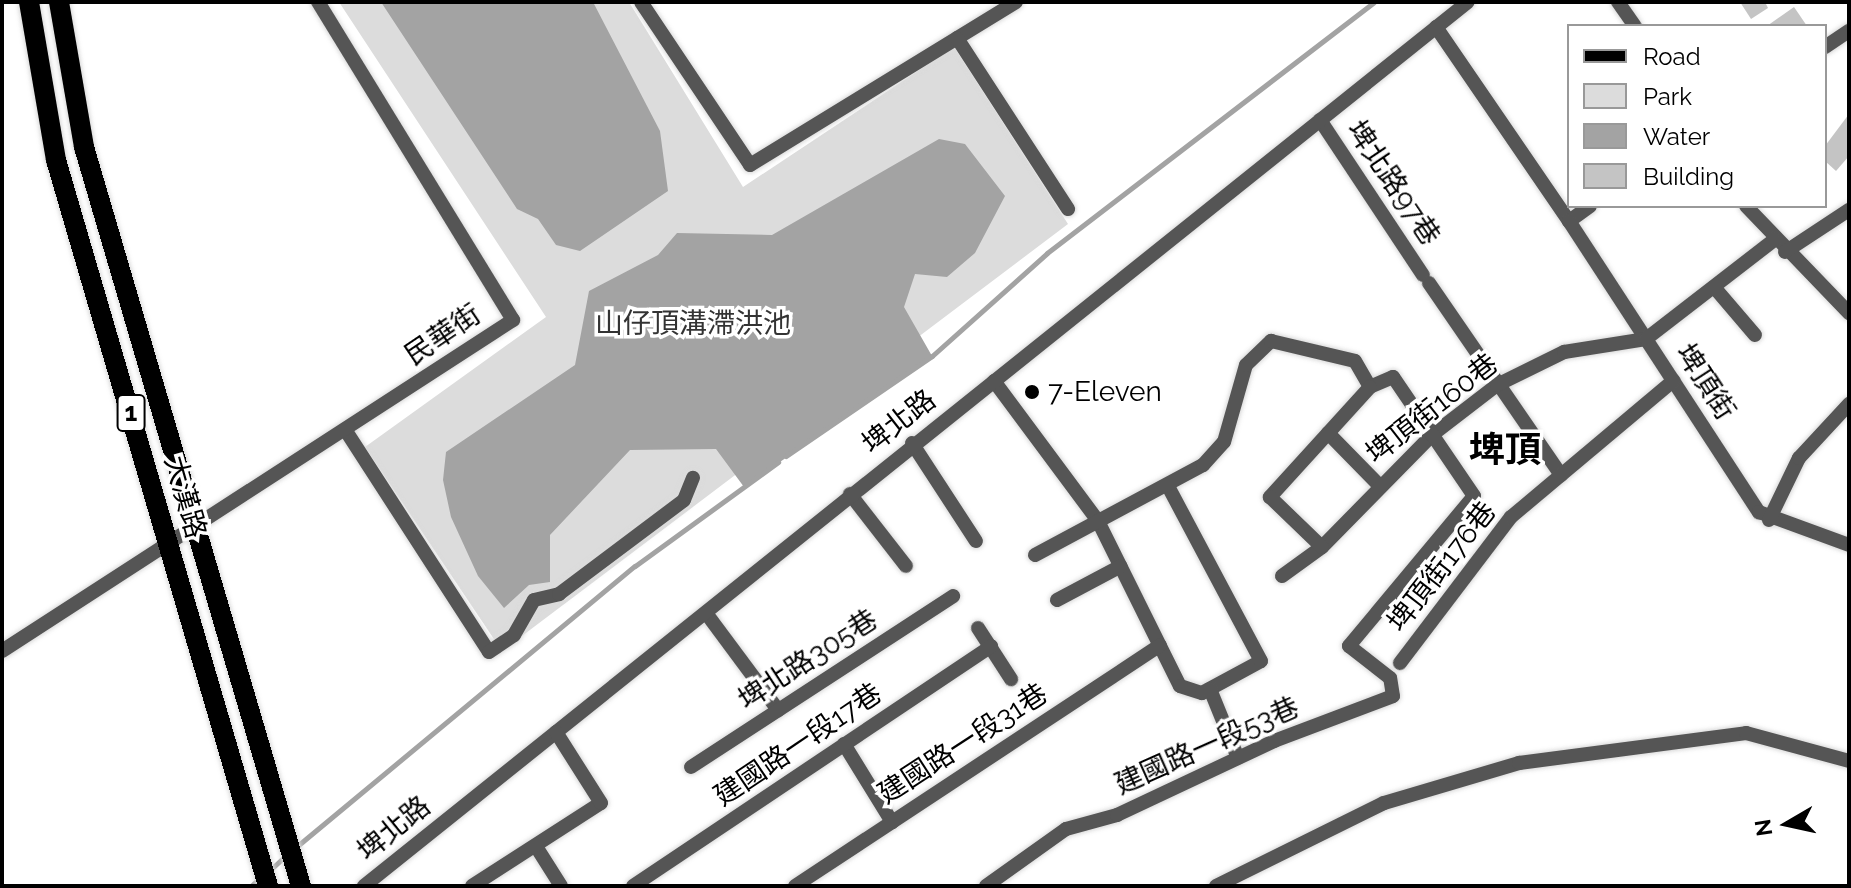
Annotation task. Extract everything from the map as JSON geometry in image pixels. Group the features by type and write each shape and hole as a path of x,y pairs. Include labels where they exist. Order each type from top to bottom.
{"main road":[{"name":"大漢路","path":"29,2 56,160 268,886"},
{"name":"大漢路","path":"59,2 84,147 301,886"}],"street":[{"name":"民華街","path":"4,644 170,547 513,320 318,2"},
{"path":"641,2 750,165 1016,2"},
{"name":"埤北路","path":"364,886 706,613 912,443 1468,2"},
{"path":"1618,2 1634,24"},
{"name":"埤頂街","path":"1436,27 1769,520"},
{"path":"1827,46 1849,31"},
{"path":"957,38 1068,209"},
{"name":"埤北路97巷","path":"1320,120 1497,385 1561,475"},
{"path":"1569,221 1587,208"},
{"path":"1748,208 1785,252 1849,313"},
{"path":"1785,252 1849,210"},
{"path":"1646,339 1774,240"},
{"path":"1714,287 1755,335"},
{"path":"1822,287 1849,324"},
{"path":"1035,555 1169,488 1224,442 1246,365 1276,339 1355,361 1370,387"},
{"name":"埤頂街160巷","path":"1282,576 1322,547 1378,484 1432,435 1497,385 1564,352 1646,339"},
{"path":"1322,547 1270,497 1370,387 1393,377 1432,435"},
{"path":"994,381 1098,521 1185,692 1210,689 1261,661 1169,488"},
{"name":"埤頂街176巷","path":"1400,663 1511,517 1673,381"},
{"path":"1849,404 1799,458 1769,520 1849,545"},
{"path":"346,431 489,652 514,635 534,600 559,594 684,500 693,478"},
{"path":"1328,433 1378,484"},
{"name":"建國路一段53巷","path":"986,886 1066,829 1117,815 1238,758 1393,696 1390,678 1349,646 1474,496 1432,435"},
{"path":"912,443 976,541"},
{"path":"850,494 906,566"},
{"path":"1057,600 1121,566"},
{"name":"埤北路305巷","path":"691,767 953,596"},
{"path":"706,613 778,710"},
{"path":"978,628 1011,679"},
{"name":"建國路一段31巷","path":"795,886 1160,645"},
{"name":"建國路一段17巷","path":"633,886 651,881 844,744 991,646"},
{"path":"1210,689 1238,758"},
{"path":"472,886 537,848 601,803 556,732"},
{"path":"1216,886 1384,803 1519,763 1746,733 1849,761"},
{"path":"844,744 892,822"},
{"path":"537,848 561,886"}],"green space":[{"name":"山仔頂溝滯洪池","path":"339,2 629,2 743,187 954,47 1068,224 502,651 365,447 546,317"}],"water":[{"path":"381,2 593,2 660,131 668,191 580,251 556,245 538,219 517,209"},
{"path":"939,139 965,144 1005,196 975,253 947,277 915,274 904,307 932,356 744,487 716,449 630,450 550,535 550,582 529,585 504,608 478,576 451,517 443,480 446,452 575,365 589,291 658,255 677,233 772,235"}],"building":[{"path":"1740,2 1765,2 1768,8 1751,19"},
{"path":"1794,7 1806,24 1770,24"},
{"path":"1849,114 1849,156 1836,171 1827,163 1827,143"}],"waterway":[{"path":"786,456 932,356 1047,253 1374,2"},
{"path":"296,847 635,566 778,462"},
{"path":"269,871 285,856"},
{"path":"251,886 261,877"}],"place":[{"name":"7-Eleven","path":"1032,392"}],"district":[{"name":"埤頂","path":"1505,450"}]}
